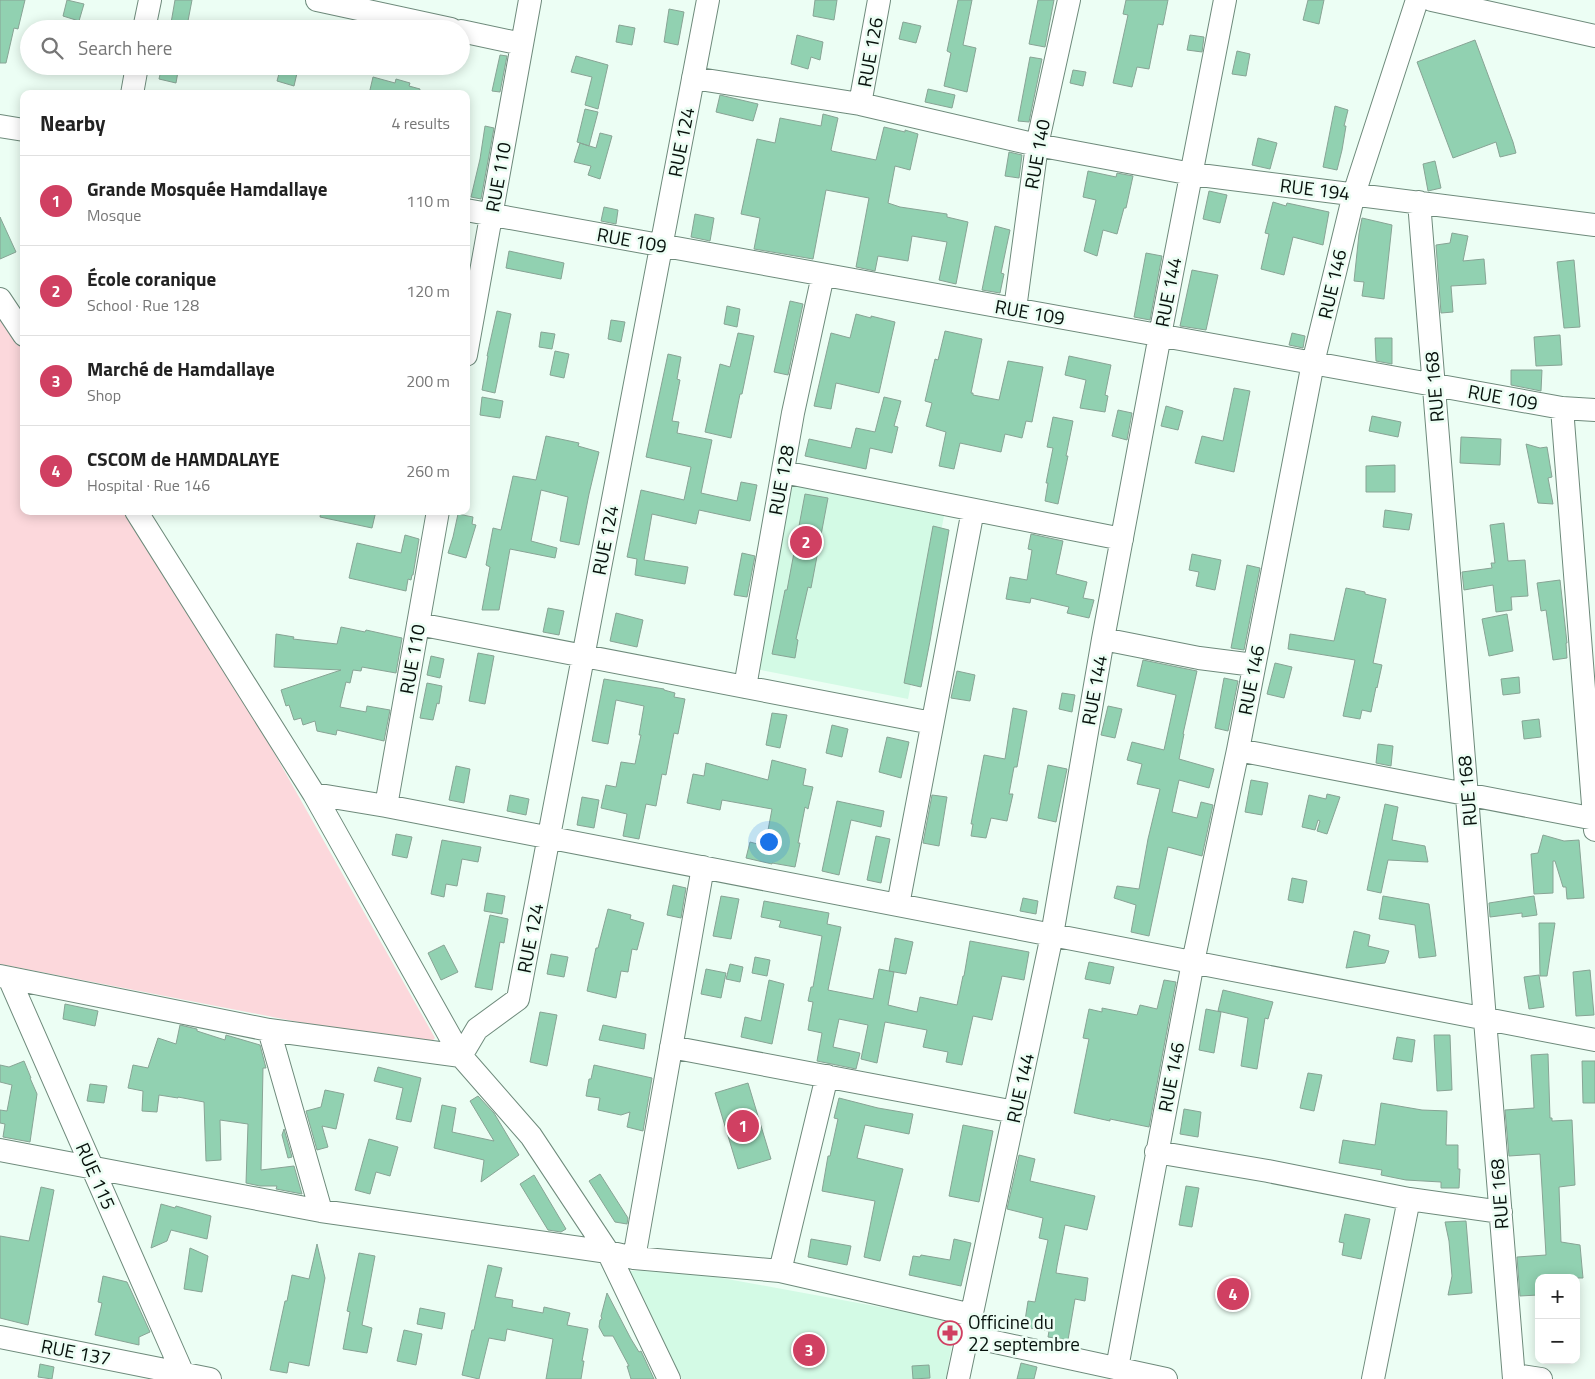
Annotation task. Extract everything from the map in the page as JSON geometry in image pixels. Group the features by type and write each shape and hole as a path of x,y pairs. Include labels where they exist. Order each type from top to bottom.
{"street":[{"path":"146,20 150,0"},
{"path":"317,0 409,20"},
{"name":"RUE 110","path":"470,332 530,0"},
{"name":"RUE 124","path":"461,1056 477,1029 518,999 708,0"},
{"name":"RUE 126","path":"860,104 879,0"},
{"name":"RUE 140","path":"1015,309 1037,145 1069,0"},
{"name":"RUE 144","path":"958,1379 1052,935 1103,639 1225,0"},
{"name":"RUE 146","path":"1117,1368 1193,962 1238,750 1313,363 1354,194 1417,0"},
{"path":"1432,0 1595,36"},
{"path":"470,33 522,44"},
{"path":"133,90 135,75"},
{"name":"RUE 194","path":"693,78 860,104 1037,145 1192,174 1595,226"},
{"path":"0,126 20,129"},
{"name":"RUE 168","path":"1419,202 1514,1377"},
{"name":"RUE 109","path":"470,211 1562,408 1595,410"},
{"name":"RUE 128","path":"745,687 793,413 823,275"},
{"path":"0,299 20,330"},
{"path":"1238,750 1467,795 1595,823 1562,408"},
{"path":"783,472 1122,539"},
{"path":"898,905 973,510"},
{"path":"139,515 314,794 461,1056 531,1136 608,1252 669,1379"},
{"name":"RUE 110","path":"386,806 437,515"},
{"path":"418,624 932,723"},
{"path":"1103,639 1199,658 1254,666"},
{"path":"314,794 549,837 1595,1040"},
{"path":"634,1258 703,867"},
{"path":"4,977 269,1030 461,1056"},
{"name":"RUE 115","path":"4,977 92,1167 184,1374"},
{"path":"269,1030 321,1211"},
{"path":"671,1047 1015,1112"},
{"path":"780,1271 827,1076"},
{"path":"0,1150 321,1211 608,1252 634,1258 780,1271 1117,1368 1166,1379"},
{"path":"1156,1152 1268,1171 1409,1199 1501,1212"},
{"path":"1373,1379 1409,1199"},
{"name":"RUE 137","path":"0,1337 210,1379"},
{"path":"1514,1377 1541,1379"}],"shaded area":[{"path":"0,313 20,344 20,515 131,515 202,625 435,1038 427,1047 0,964"},
{"path":"792,480 945,511 908,699 756,669"},
{"path":"673,1269 956,1321 946,1379 682,1379 630,1271"}],"building":[{"path":"0,0 25,0 18,29 14,28 6,63 0,63"},
{"path":"67,0 84,4 79,20 63,16"},
{"path":"175,0 192,0 188,20 172,20"},
{"path":"815,0 837,0 834,20 813,16"},
{"path":"958,0 972,0 963,45 976,48 967,92 944,86 951,53 947,51"},
{"path":"1038,0 1054,0 1045,47 1029,44"},
{"path":"1126,0 1168,0 1163,25 1158,24 1149,69 1137,67 1132,87 1113,83 1128,15 1123,14"},
{"path":"1308,0 1324,0 1319,24 1303,20"},
{"path":"669,9 684,12 678,45 664,42"},
{"path":"903,22 921,26 916,43 899,39"},
{"path":"619,25 635,28 632,45 616,42"},
{"path":"797,35 823,42 820,60 811,57 808,69 791,64"},
{"path":"1190,35 1204,37 1202,52 1187,50"},
{"path":"1475,40 1516,153 1500,157 1496,142 1453,158 1417,62"},
{"path":"1237,51 1250,54 1246,76 1232,74"},
{"path":"500,55 507,56 500,92 492,91"},
{"path":"576,56 608,65 598,109 585,105 592,77 571,72"},
{"path":"1030,57 1042,59 1029,122 1018,121"},
{"path":"1073,70 1086,72 1083,86 1070,83"},
{"path":"160,75 177,75 176,83 159,79"},
{"path":"279,75 297,75 294,86 277,81"},
{"path":"373,77 395,83 396,79 410,83 409,86 420,89 420,90 370,90"},
{"path":"928,89 955,95 952,108 925,102"},
{"path":"720,95 758,104 753,121 716,112"},
{"path":"1335,106 1348,110 1337,170 1323,167"},
{"path":"585,109 598,112 589,146 577,142"},
{"path":"823,114 838,118 832,151 876,160 884,127 918,134 910,170 895,166 888,203 900,207 947,214 947,217 968,222 956,284 939,280 947,242 912,236 908,261 878,256 875,271 856,267 869,198 826,190 813,259 754,249 760,218 741,214 757,139 775,143 780,118 821,126"},
{"path":"485,126 494,128 481,199 471,197"},
{"path":"600,133 612,136 600,179 588,175 591,166 574,162 580,143 596,148"},
{"path":"1258,138 1277,143 1270,169 1252,165"},
{"path":"1009,152 1022,155 1019,178 1005,176"},
{"path":"1435,161 1441,188 1428,191 1423,164"},
{"path":"1088,171 1116,177 1117,173 1133,176 1126,208 1124,208 1117,234 1103,230 1097,256 1084,251 1096,200 1083,197"},
{"path":"1209,191 1227,195 1220,223 1203,219"},
{"path":"1273,202 1286,206 1287,203 1329,212 1323,245 1293,237 1284,275 1261,269 1269,234 1265,233"},
{"path":"604,207 618,210 616,224 601,221"},
{"path":"695,214 714,218 710,241 691,237"},
{"path":"0,217 16,252 0,259"},
{"path":"1362,218 1392,225 1384,299 1362,296 1364,282 1354,281"},
{"path":"995,226 1010,230 1001,273 1004,274 1000,293 982,290"},
{"path":"1452,233 1468,236 1463,261 1484,259 1486,284 1451,286 1453,312 1441,313 1436,245 1450,243"},
{"path":"509,251 564,263 561,279 506,268"},
{"path":"1146,253 1162,256 1150,320 1134,317"},
{"path":"1574,260 1580,327 1564,328 1557,262"},
{"path":"1192,270 1218,275 1206,330 1180,326"},
{"path":"790,301 803,304 788,375 774,372"},
{"path":"727,306 740,309 737,327 724,324"},
{"path":"497,311 511,314 495,393 482,390"},
{"path":"856,314 895,322 879,393 836,383 831,409 814,406 831,333 850,338"},
{"path":"611,320 625,322 621,342 608,339"},
{"path":"945,331 982,339 971,393 973,395 999,400 1008,361 1043,367 1032,422 1026,421 1022,438 1005,434 1001,452 960,443 954,469 939,466 946,432 926,426 932,403 925,401 935,359 938,360"},
{"path":"541,332 555,334 552,349 539,347"},
{"path":"738,333 754,336 731,438 705,432 720,364 730,367"},
{"path":"1292,333 1305,336 1303,348 1289,345"},
{"path":"1560,335 1562,365 1536,366 1534,337"},
{"path":"1375,338 1392,338 1392,364 1376,361"},
{"path":"555,351 569,354 564,378 550,375"},
{"path":"668,354 681,357 677,379 680,380 672,421 679,422 677,433 712,440 701,493 737,501 741,482 757,485 750,521 699,510 696,524 652,514 644,560 688,567 685,584 635,575 637,559 627,557 641,490 684,500 691,467 646,457"},
{"path":"1069,356 1111,365 1105,395 1108,396 1105,412 1080,408 1086,380 1065,375"},
{"path":"1511,370 1542,370 1541,391 1511,385"},
{"path":"1234,388 1250,391 1234,472 1195,463 1202,436 1223,441"},
{"path":"482,397 503,401 500,418 480,415"},
{"path":"884,397 901,401 894,426 898,427 892,453 870,448 866,469 805,456 809,439 851,448 856,428 875,432"},
{"path":"1166,406 1183,411 1178,430 1161,426"},
{"path":"1118,410 1132,413 1127,440 1112,436"},
{"path":"1372,416 1401,422 1398,437 1369,431"},
{"path":"1053,417 1073,421 1058,504 1045,501 1048,483 1046,483 1053,448 1047,447"},
{"path":"546,436 579,443 578,446 599,452 579,545 560,541 568,497 541,490 531,541 557,548 555,558 510,549 499,610 482,610 490,567 486,565 493,528 501,530 513,476 536,480"},
{"path":"1461,437 1501,439 1500,465 1460,463"},
{"path":"1526,444 1540,448 1547,447 1552,477 1548,478 1553,504 1538,503"},
{"path":"1395,465 1395,492 1366,492 1366,466"},
{"path":"805,494 828,498 811,588 808,587 796,639 798,640 795,658 772,654 785,590 787,590"},
{"path":"1385,510 1412,514 1409,530 1383,527"},
{"path":"320,515 375,515 372,528 320,517"},
{"path":"458,515 473,517 472,524 476,525 466,558 448,553"},
{"path":"1504,523 1508,561 1525,560 1528,596 1511,597 1512,610 1496,612 1493,585 1464,590 1462,572 1492,568 1491,563 1495,563 1490,525"},
{"path":"933,526 949,530 921,687 904,683"},
{"path":"1031,534 1063,541 1056,574 1087,582 1083,598 1094,600 1089,618 1067,613 1069,607 1031,598 1030,603 1006,599 1010,577 1027,580 1032,550 1028,549"},
{"path":"405,535 419,539 413,575 411,580 408,579 406,591 349,578 357,543 401,553"},
{"path":"742,553 755,556 747,597 734,595"},
{"path":"1192,554 1221,560 1215,590 1196,586 1199,572 1189,570"},
{"path":"1247,565 1260,568 1244,650 1231,648"},
{"path":"1560,580 1567,658 1553,660 1546,610 1541,611 1537,583"},
{"path":"1346,588 1386,599 1373,663 1382,665 1371,712 1362,710 1360,719 1343,716 1355,660 1288,649 1290,634 1334,641"},
{"path":"548,608 564,611 559,635 543,632"},
{"path":"616,613 643,620 637,647 610,641"},
{"path":"1507,614 1513,651 1489,656 1482,619"},
{"path":"341,627 402,638 396,673 362,667 361,671 353,670 350,683 346,682 340,707 366,712 367,706 390,710 384,741 337,730 336,735 317,731 315,721 303,725 301,718 294,720 289,705 286,706 281,690 341,670 274,667 276,634 294,637 293,639 337,644"},
{"path":"478,653 494,656 485,704 469,701"},
{"path":"431,656 444,659 440,678 427,675"},
{"path":"1143,660 1197,671 1179,759 1214,769 1209,788 1179,780 1172,812 1197,818 1201,802 1213,805 1202,856 1168,847 1149,936 1131,932 1136,905 1114,898 1117,886 1139,889 1160,789 1137,784 1142,764 1127,760 1132,742 1164,750 1176,695 1137,686"},
{"path":"1275,663 1292,667 1284,698 1267,694"},
{"path":"957,671 975,675 970,701 951,698"},
{"path":"1519,677 1520,693 1503,695 1501,679"},
{"path":"1224,678 1238,681 1228,731 1215,728"},
{"path":"604,679 664,689 675,693 674,697 685,699 678,734 674,733 666,775 662,774 656,806 646,804 639,839 623,836 627,814 601,808 606,785 616,787 621,762 635,764 644,706 616,700 608,744 592,741"},
{"path":"427,683 442,686 439,704 437,703 433,720 420,718"},
{"path":"1062,693 1075,695 1072,712 1059,709"},
{"path":"1108,706 1122,709 1115,738 1101,735"},
{"path":"1013,708 1027,711 1017,767 1014,767 1009,794 1013,794 1007,821 991,818 986,838 971,836 973,824 971,824 984,755 1005,759"},
{"path":"772,713 787,715 780,748 766,745"},
{"path":"1539,719 1541,737 1524,739 1522,721"},
{"path":"832,725 848,729 842,757 826,753"},
{"path":"887,737 909,742 901,778 879,772"},
{"path":"1378,744 1393,746 1391,766 1376,763"},
{"path":"772,760 806,769 803,785 813,787 808,809 805,807 795,867 746,858 750,842 765,846 772,809 722,800 720,810 687,803 693,774 704,776 706,763 768,780"},
{"path":"1048,765 1067,769 1056,822 1038,818"},
{"path":"456,766 470,769 464,803 449,800"},
{"path":"1251,780 1268,783 1262,815 1245,812"},
{"path":"1327,794 1340,797 1327,834 1317,831 1320,821 1318,820 1315,830 1302,827 1309,795 1326,799"},
{"path":"510,795 529,799 526,815 507,811"},
{"path":"932,795 947,797 939,846 923,843"},
{"path":"582,797 599,800 594,828 577,825"},
{"path":"837,801 884,811 881,827 851,820 839,875 822,871"},
{"path":"1385,804 1398,807 1392,840 1425,846 1428,862 1388,860 1381,893 1367,890"},
{"path":"396,834 412,837 407,858 392,855"},
{"path":"1543,835 1564,841 1579,840 1584,898 1567,899 1566,887 1563,887 1555,861 1553,861 1553,893 1534,894 1531,854 1538,853"},
{"path":"876,836 890,839 881,883 867,880"},
{"path":"442,840 481,847 478,862 462,859 457,886 446,884 444,897 431,894"},
{"path":"1292,878 1307,881 1303,903 1288,900"},
{"path":"673,885 686,888 681,918 667,915"},
{"path":"487,893 505,896 502,914 484,911"},
{"path":"721,896 739,899 731,939 713,936"},
{"path":"1383,896 1429,904 1436,956 1419,958 1415,925 1379,919"},
{"path":"1534,896 1537,915 1522,917 1522,913 1490,917 1489,903"},
{"path":"1023,898 1038,901 1036,914 1020,911"},
{"path":"764,901 829,913 827,924 841,927 828,990 873,999 879,969 894,972 888,1005 917,1012 920,997 957,1005 970,941 1029,952 1024,980 1002,976 992,1020 973,1016 962,1065 946,1062 948,1052 923,1047 927,1030 885,1022 877,1063 861,1059 868,1025 839,1019 833,1047 860,1053 856,1069 817,1061 822,1033 808,1030 813,1002 808,1001 811,987 813,987 822,936 779,927 781,921 761,917"},
{"path":"608,909 631,915 630,919 644,923 637,950 632,949 628,972 621,971 616,998 587,991 596,948 598,948"},
{"path":"490,915 508,919 504,943 500,942 492,990 475,987"},
{"path":"1539,923 1555,923 1547,976 1540,976"},
{"path":"1354,931 1370,935 1368,946 1389,951 1385,963 1346,968"},
{"path":"895,938 913,942 906,974 889,971"},
{"path":"444,945 458,972 441,980 428,953"},
{"path":"551,954 568,957 564,977 547,974"},
{"path":"755,957 770,960 767,976 752,973"},
{"path":"1089,962 1114,967 1110,984 1085,979"},
{"path":"730,964 743,967 740,982 726,979"},
{"path":"706,969 726,973 721,998 701,994"},
{"path":"1590,970 1594,1015 1576,1016 1573,972"},
{"path":"1539,975 1544,1007 1529,1009 1524,977"},
{"path":"769,980 784,984 772,1044 741,1037 745,1017 761,1021"},
{"path":"1164,980 1176,982 1149,1127 1074,1113 1089,1039 1083,1038 1089,1009 1102,1012 1102,1008 1137,1015 1140,1005 1157,1009"},
{"path":"1223,990 1273,1002 1268,1019 1265,1018 1257,1069 1241,1066 1248,1018 1218,1011"},
{"path":"65,1004 98,1011 95,1026 63,1019"},
{"path":"1206,1009 1221,1012 1214,1053 1199,1050"},
{"path":"540,1012 557,1015 547,1066 530,1062"},
{"path":"180,1025 197,1029 197,1031 225,1040 226,1035 260,1045 266,1068 263,1068 261,1170 294,1166 302,1194 276,1189 277,1186 260,1186 246,1183 248,1124 220,1120 221,1160 206,1161 204,1102 159,1095 157,1112 142,1111 143,1091 128,1088 133,1065 148,1068 158,1038 176,1044"},
{"path":"603,1025 646,1034 644,1049 599,1040"},
{"path":"1434,1035 1450,1035 1452,1090 1437,1091"},
{"path":"1397,1037 1415,1040 1412,1062 1393,1059"},
{"path":"1548,1054 1550,1118 1552,1118 1552,1121 1572,1120 1575,1185 1559,1187 1561,1242 1580,1245 1583,1278 1580,1278 1580,1274 1535,1274 1535,1295 1520,1296 1517,1257 1546,1255 1540,1154 1509,1156 1505,1110 1534,1108 1531,1055"},
{"path":"24,1061 37,1094 30,1142 3,1137 5,1124 0,1123 0,1110 7,1111 12,1085 0,1082 0,1065 9,1067"},
{"path":"1582,1061 1595,1061 1595,1103 1583,1103"},
{"path":"594,1065 652,1078 643,1131 627,1127 630,1112 621,1115 598,1110 600,1098 586,1096"},
{"path":"378,1067 421,1078 411,1122 396,1119 403,1088 374,1081"},
{"path":"1308,1073 1322,1075 1314,1111 1300,1108"},
{"path":"748,1083 771,1159 738,1169 715,1093"},
{"path":"90,1084 107,1086 104,1103 87,1101"},
{"path":"325,1090 344,1094 336,1129 322,1126 328,1147 317,1150 306,1111 321,1107"},
{"path":"478,1096 494,1113 519,1155 481,1182 484,1160 434,1148 442,1105 456,1108 452,1132 494,1141 470,1101"},
{"path":"839,1098 878,1108 913,1114 909,1134 865,1125 857,1158 903,1169 880,1261 864,1257 875,1201 822,1191 828,1156 830,1156 838,1119 834,1118"},
{"path":"1381,1103 1422,1110 1447,1111 1446,1145 1458,1145 1459,1188 1441,1188 1441,1182 1406,1180 1381,1175 1382,1170 1339,1163 1343,1140 1375,1145"},
{"path":"1184,1109 1201,1112 1198,1137 1180,1134"},
{"path":"963,1125 993,1131 979,1202 949,1196"},
{"path":"284,1129 292,1157 288,1158 282,1135"},
{"path":"369,1139 398,1147 390,1176 376,1172 370,1194 355,1190"},
{"path":"1019,1155 1035,1159 1030,1181 1095,1196 1087,1230 1065,1225 1057,1266 1056,1273 1088,1278 1085,1301 1075,1299 1068,1340 1048,1337 1049,1331 1024,1327 1028,1301 1035,1302 1048,1240 1039,1238 1043,1218 1007,1209"},
{"path":"600,1174 628,1218 627,1224 615,1222 589,1181"},
{"path":"534,1175 566,1229 561,1232 548,1230 520,1184"},
{"path":"1186,1186 1199,1188 1192,1227 1179,1225"},
{"path":"41,1187 54,1190 28,1325 0,1318 0,1236 29,1241"},
{"path":"161,1204 175,1208 176,1206 211,1216 207,1239 171,1230 167,1241 151,1248"},
{"path":"1345,1214 1370,1219 1361,1259 1342,1255 1344,1243 1339,1242"},
{"path":"1466,1221 1472,1293 1448,1295 1452,1276 1449,1241 1445,1222"},
{"path":"811,1239 851,1246 847,1265 808,1257"},
{"path":"954,1239 971,1243 961,1286 909,1275 913,1256 920,1257 921,1255 950,1260"},
{"path":"317,1244 325,1278 309,1366 289,1362 287,1373 270,1370 292,1275 309,1279"},
{"path":"190,1248 208,1256 202,1292 184,1289"},
{"path":"359,1253 375,1256 362,1325 372,1328 367,1353 343,1349 350,1312 347,1311"},
{"path":"488,1265 502,1268 495,1297 513,1300 512,1307 543,1313 544,1307 570,1313 567,1325 588,1329 582,1361 584,1361 581,1379 546,1379 553,1339 507,1329 505,1341 489,1338 479,1379 462,1375"},
{"path":"103,1276 127,1282 150,1332 139,1337 139,1345 95,1335 102,1303 98,1302"},
{"path":"607,1293 631,1339 639,1352 641,1351 654,1379 631,1379 627,1366 629,1366 613,1336 604,1336 599,1327"},
{"path":"420,1308 445,1313 442,1329 417,1324"},
{"path":"404,1330 422,1334 416,1365 397,1361"},
{"path":"1021,1363 1037,1367 1034,1379 1017,1379"},
{"path":"40,1364 54,1367 52,1379 38,1377"},
{"path":"929,1365 930,1378 913,1379 912,1366"}],"place":[{"name":"École coranique","path":"806,542"},
{"name":"Grande Mosquée Hamdallaye","path":"743,1126"},
{"name":"CSCOM de HAMDALAYE","path":"1233,1294"},
{"name":"Officine du 22 septembre","path":"950,1333"},
{"name":"Marché de Hamdallaye","path":"809,1350"}]}
